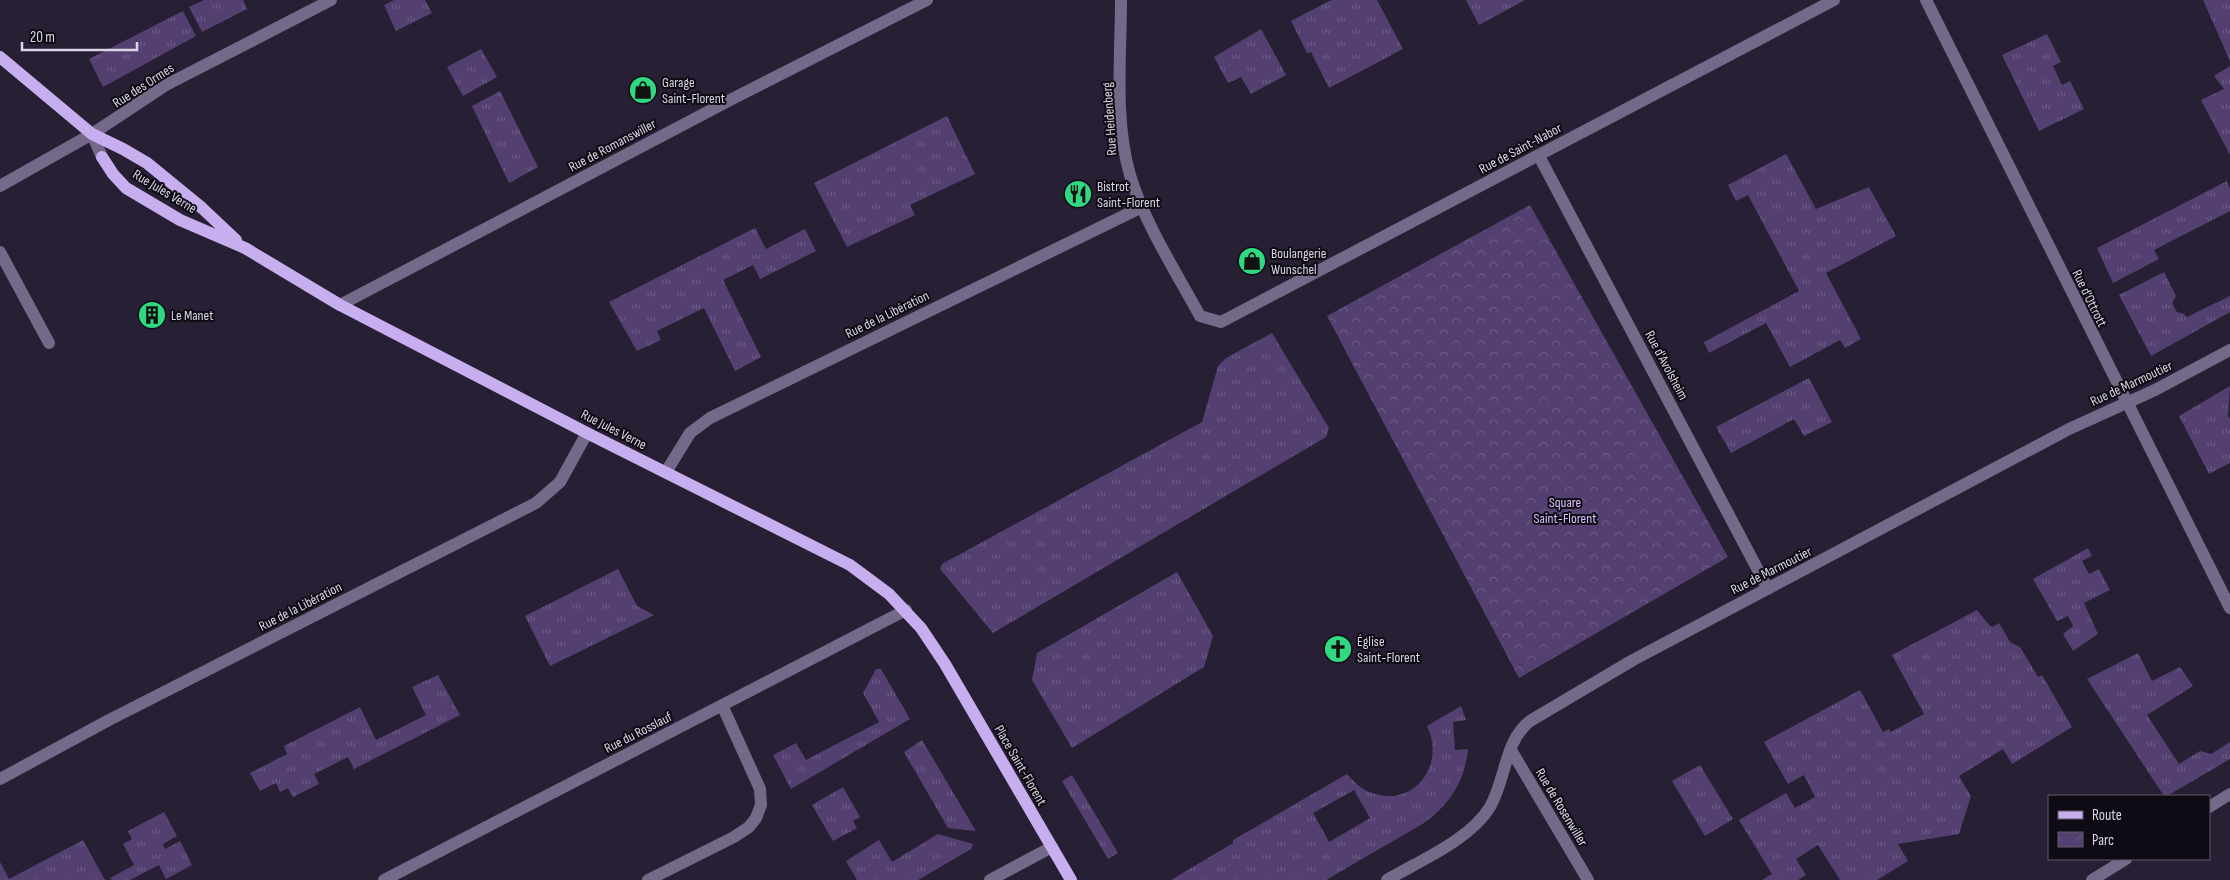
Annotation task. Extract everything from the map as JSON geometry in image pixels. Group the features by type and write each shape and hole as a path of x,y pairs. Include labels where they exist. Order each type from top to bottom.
{"main road":[{"name":"Rue Jules Verne","path":"0,57 92,134 147,163 202,208 245,248"},
{"name":"Rue Jules Verne","path":"102,157 113,174 126,188 180,220 245,248 340,305 587,433 850,565 872,579 906,610 921,628 945,664"},
{"name":"Place Saint-Florent","path":"945,664 1070,880"}],"street":[{"name":"Rue des Ormes","path":"0,186 92,134 166,85 330,0"},
{"name":"Rue de Romanswiller","path":"340,305 734,98 927,0"},
{"name":"Rue Heidenberg","path":"1121,0 1122,132 1130,176 1142,207 1200,316 1221,322"},
{"name":"Rue de Saint-Nabor","path":"1221,322 1834,0"},
{"name":"Rue d'Ottrott","path":"1926,0 2230,608"},
{"name":"Rue Jules Verne","path":"92,134 102,157"},
{"name":"Rue d'Avolsheim","path":"1539,156 1768,589"},
{"name":"Rue de la Libération","path":"666,472 690,433 710,418 1142,207"},
{"path":"0,252 49,343"},
{"name":"Rue de Marmoutier","path":"1387,880 1461,836 1482,818 1491,806 1498,789 1516,735 1530,721 1633,660 2069,429 2195,370 2230,350"},
{"name":"Rue de la Libération","path":"0,779 118,716 536,503 560,482 587,433"},
{"name":"Rue du Rosslauf","path":"384,880 906,610"},
{"path":"648,880 734,837 749,827 756,818 761,805 760,789 722,705"},
{"name":"Rue de Rosenwiller","path":"1511,750 1588,880"},
{"path":"2210,806 2230,794"},
{"path":"990,880 1052,846"},
{"path":"2092,880 2124,860"}],"green space":[{"path":"204,0 243,0 247,9 202,32 189,7"},
{"path":"394,0 425,0 432,13 396,31 384,5"},
{"path":"1331,0 1377,0 1403,49 1329,88 1311,52 1307,53 1291,21"},
{"path":"1466,0 1525,0 1479,25"},
{"path":"2203,0 2230,0 2230,61"},
{"path":"183,11 196,36 103,87 89,59"},
{"path":"1261,29 1286,75 1251,94 1241,77 1228,83 1214,57"},
{"path":"2047,34 2061,62 2053,66 2062,85 2070,81 2084,109 2039,131 2002,55"},
{"path":"481,49 497,77 463,96 447,67"},
{"path":"2230,66 2230,155 2201,100 2224,89 2214,76"},
{"path":"500,91 538,167 509,183 472,106"},
{"path":"947,116 975,174 910,205 915,215 847,247 814,183"},
{"path":"1786,154 1816,209 1869,187 1896,236 1826,273 1861,339 1845,348 1840,340 1790,367 1766,323 1709,353 1704,342 1799,291 1748,195 1736,201 1728,185"},
{"path":"2227,181 2230,189 2230,211 2154,250 2159,259 2113,283 2097,248"},
{"name":"Square Saint-Florent","path":"1530,205 1728,557 1519,678 1327,316"},
{"path":"755,228 766,249 805,229 816,251 760,279 753,265 723,280 761,357 735,371 704,308 657,331 661,340 637,351 609,302"},
{"path":"2164,272 2176,296 2172,303 2177,312 2187,317 2230,296 2230,312 2151,356 2119,295"},
{"path":"1272,333 1329,428 1326,437 993,633 940,569 942,564 1202,422 1218,366 1226,358"},
{"path":"1809,378 1832,422 1804,436 1794,419 1731,453 1716,427"},
{"path":"2230,386 2228,416 2230,419 2230,463 2209,474 2179,416"},
{"path":"2088,548 2092,556 2082,561 2089,574 2099,569 2110,590 2084,603 2098,634 2073,651 2063,634 2073,626 2068,616 2057,621 2033,579"},
{"path":"618,569 637,606 654,615 550,666 525,616"},
{"path":"1177,572 1213,636 1204,667 1072,748 1032,680 1037,653"},
{"path":"1977,610 1989,625 1993,627 1999,623 2010,642 2020,647 2038,677 2042,675 2072,727 2012,764 2003,749 1959,776 1971,796 1959,834 1898,844 1908,861 1877,880 1840,880 1818,845 1796,859 1806,875 1798,880 1762,880 1772,874 1739,820 1786,793 1795,808 1815,797 1804,775 1788,784 1764,742 1860,690 1883,732 1889,729 1891,732 1924,714 1892,655"},
{"path":"2138,653 2152,681 2180,667 2193,686 2147,715 2179,764 2200,751 2211,754 2230,742 2230,759 2169,795 2163,795 2087,679"},
{"path":"876,669 881,669 910,719 791,789 773,755 796,743 806,760 879,722 863,693"},
{"path":"438,675 460,715 354,769 348,757 314,774 319,784 293,797 288,788 280,792 276,783 260,791 250,773 287,754 284,746 360,707 376,740 426,715 412,687"},
{"path":"1461,706 1466,720 1453,722 1455,750 1468,749 1464,771 1455,791 1449,800 1424,823 1326,880 1171,880 1233,843 1233,840 1347,774 1358,785 1372,793 1387,796 1401,794 1413,789 1422,780 1429,768 1432,755 1432,741 1427,726","holes":["1354,790 1370,818 1329,842 1313,813"]},
{"path":"922,740 976,831 948,828 904,752"},
{"path":"1700,765 1733,819 1705,836 1672,781"},
{"path":"1072,775 1118,853 1108,859 1062,781"},
{"path":"843,787 860,817 853,821 857,828 833,841 812,805"},
{"path":"164,812 177,836 163,844 165,849 180,841 192,865 166,879 159,865 130,880 112,880 110,878 134,865 123,844 132,839 128,831"},
{"path":"938,834 973,844 971,849 918,880 857,880 846,861 879,840 892,862"},
{"path":"83,840 105,880 0,880 0,862 9,879"}],"place":[{"name":"Garage Saint-Florent","path":"643,90"},
{"name":"Bistrot Saint-Florent","path":"1078,194"},
{"name":"Boulangerie Wunschel","path":"1252,261"},
{"name":"Le Manet","path":"152,315"},
{"name":"Église Saint-Florent","path":"1338,649"}]}
